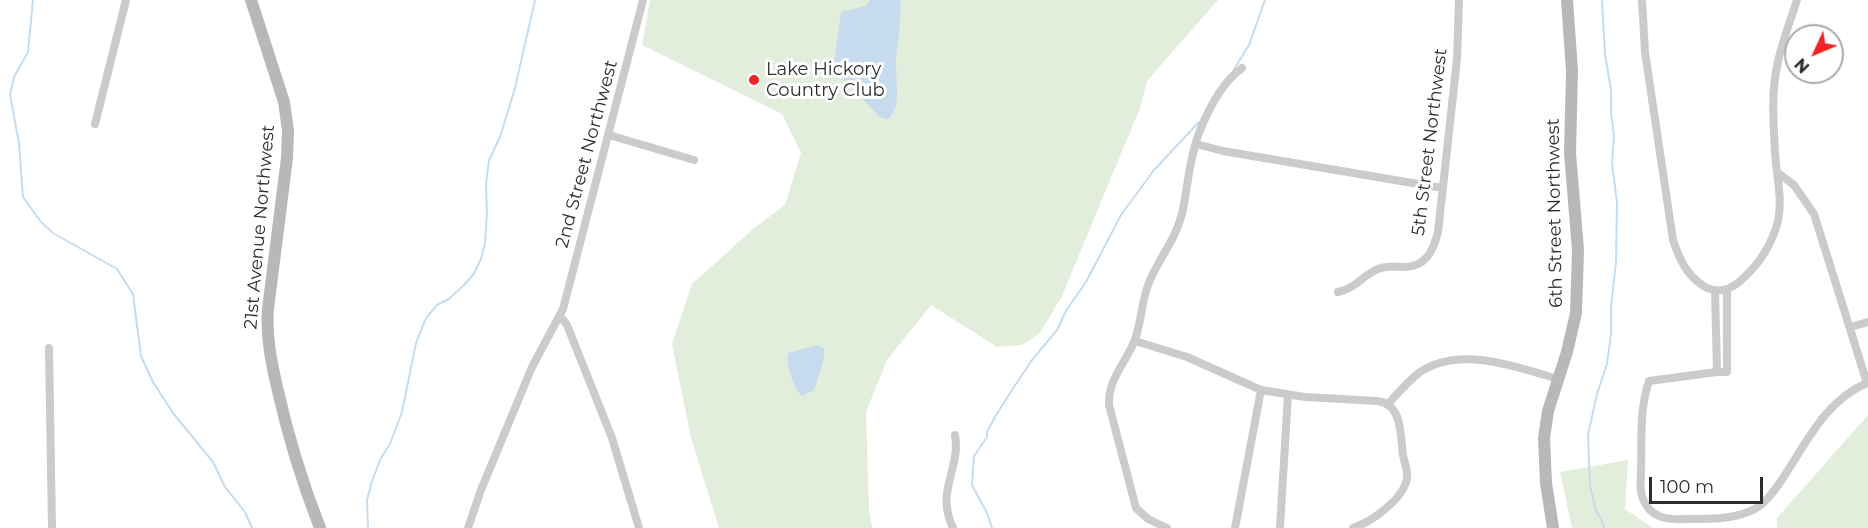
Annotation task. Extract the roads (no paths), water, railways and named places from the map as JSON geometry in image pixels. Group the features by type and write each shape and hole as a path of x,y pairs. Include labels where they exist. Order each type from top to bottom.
{"street":[{"path":"95,124 126,0"},
{"name":"21st Avenue Northwest","path":"250,0 284,102 288,122 287,158 267,320 269,352 296,461 320,528"},
{"name":"2nd Street Northwest","path":"468,528 481,490 532,367 560,316 643,0"},
{"name":"5th Street Northwest","path":"1338,292 1351,288 1376,270 1394,266 1410,267 1424,261 1434,248 1438,232 1460,35 1459,0"},
{"name":"6th Street Northwest","path":"1554,528 1546,483 1544,438 1548,411 1567,352 1576,313 1578,250 1570,153 1572,71 1567,0"},
{"path":"1642,0 1645,52 1673,240 1678,256 1691,276 1706,288 1715,291 1727,290 1744,278 1753,268 1767,247 1778,219 1774,88 1778,63 1797,0"},
{"path":"1167,528 1148,519 1136,508 1109,405 1110,386 1135,341 1151,277 1173,241 1179,222 1191,155 1199,133 1225,84 1242,68"},
{"path":"609,135 694,160"},
{"path":"1196,144 1223,151 1442,188"},
{"path":"1727,290 1727,372 1649,381 1645,392 1640,492 1646,507 1661,518 1679,520 1724,518 1754,510 1774,491 1829,409 1844,396 1867,383 1814,214 1794,185 1778,173"},
{"path":"1715,291 1717,372"},
{"path":"560,316 567,325 612,438 639,528"},
{"path":"1850,327 1868,322"},
{"path":"1135,341 1187,357 1261,390 1288,395 1377,401 1388,405 1399,419 1407,478 1395,499 1377,516 1353,528"},
{"path":"49,348 52,528"},
{"path":"1388,405 1420,372 1443,361 1482,360 1503,363 1558,379"},
{"path":"1235,528 1261,390"},
{"path":"1280,528 1288,395"},
{"path":"953,528 947,513 946,490 956,455 955,435"}],"water":[{"path":"870,0 901,0 896,58 896,106 890,118 885,119 879,116 843,78 834,62 841,12 866,6"},
{"path":"818,345 824,349 821,370 814,390 802,396 791,376 788,353"}],"waterway":[{"path":"33,0 28,52 14,77 10,95 19,143 23,197 41,222 53,233 117,269 133,294 141,356 153,382 173,413 213,462 225,487 245,512 252,528"},
{"path":"368,528 367,500 372,481 402,412 416,343 426,318 437,305 449,299 464,285 473,275 481,259 485,243 486,184 489,160 500,137 515,88 535,0"},
{"path":"1233,71 1249,45 1265,0"},
{"path":"1602,0 1614,136 1612,163 1617,203 1616,262 1607,364 1597,394 1588,435 1590,486 1596,511 1604,528"},
{"path":"992,528 972,485 974,456 987,437 987,432 1010,393 1032,360 1057,330 1067,309 1086,282 1121,215 1154,170 1199,122"}],"place":[{"name":"Lake Hickory Country Club","path":"754,80"}]}
